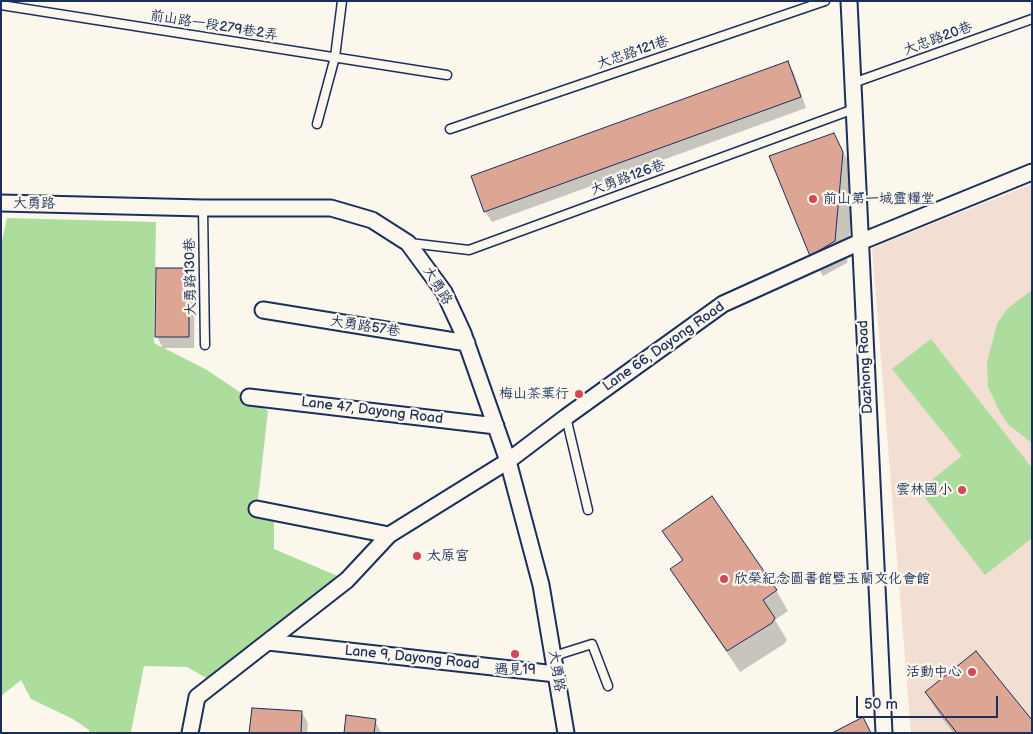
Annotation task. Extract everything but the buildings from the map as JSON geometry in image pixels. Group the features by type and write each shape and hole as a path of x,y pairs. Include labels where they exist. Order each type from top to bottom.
{"street":[{"name":"Dazhong Road","path":"849,1 884,733"},
{"name":"Lane 66, Dayong Road","path":"190,733 197,696 347,580 389,535 508,461 566,416 723,304 860,242 1032,172"},
{"name":"大勇路","path":"1,204 203,208 331,208 372,220 408,243 444,292 467,343 508,461 541,585 566,733"},
{"name":"大勇路57巷","path":"263,310 467,343"},
{"name":"Lane 47, Dayong Road","path":"249,397 496,426"},
{"path":"256,508 389,535"},
{"name":"Lane 9, Dayong Road","path":"268,642 556,674"}],"lane":[{"path":"317,124 335,57 342,1"},
{"name":"大忠路121巷","path":"450,129 825,1"},
{"name":"前山路一段279巷2弄","path":"1,5 447,74"},
{"name":"大忠路20巷","path":"853,83 1032,19"},
{"name":"大勇路126巷","path":"408,243 469,250 854,108"},
{"name":"大勇路130巷","path":"203,208 205,345"},
{"path":"566,416 588,510"},
{"path":"554,656 592,644 608,686"}],"shaded area":[{"name":"雲林國小","path":"1032,184 1032,733 911,733 872,248"}],"green space":[{"path":"7,218 156,222 154,343 207,370 268,411 257,508 274,519 274,549 347,580 210,680 187,667 144,666 131,732 89,733 89,730 73,719 31,699 21,680 1,696 1,245"},
{"path":"1032,290 1032,443 1009,425 1001,414 988,387 987,363 997,324 1007,309"},
{"path":"931,339 1032,468 1032,538 985,575 919,490 962,456 892,369"}],"place":[{"name":"前山第一城靈糧堂","path":"813,199"},
{"name":"梅山茶葉行","path":"579,394"},
{"name":"雲林國小","path":"962,490"},
{"name":"太原宮","path":"417,556"},
{"name":"欣榮紀念圖書館暨玉蘭文化會館","path":"724,579"},
{"name":"遇見19","path":"515,654"},
{"name":"活動中心","path":"972,672"}]}
